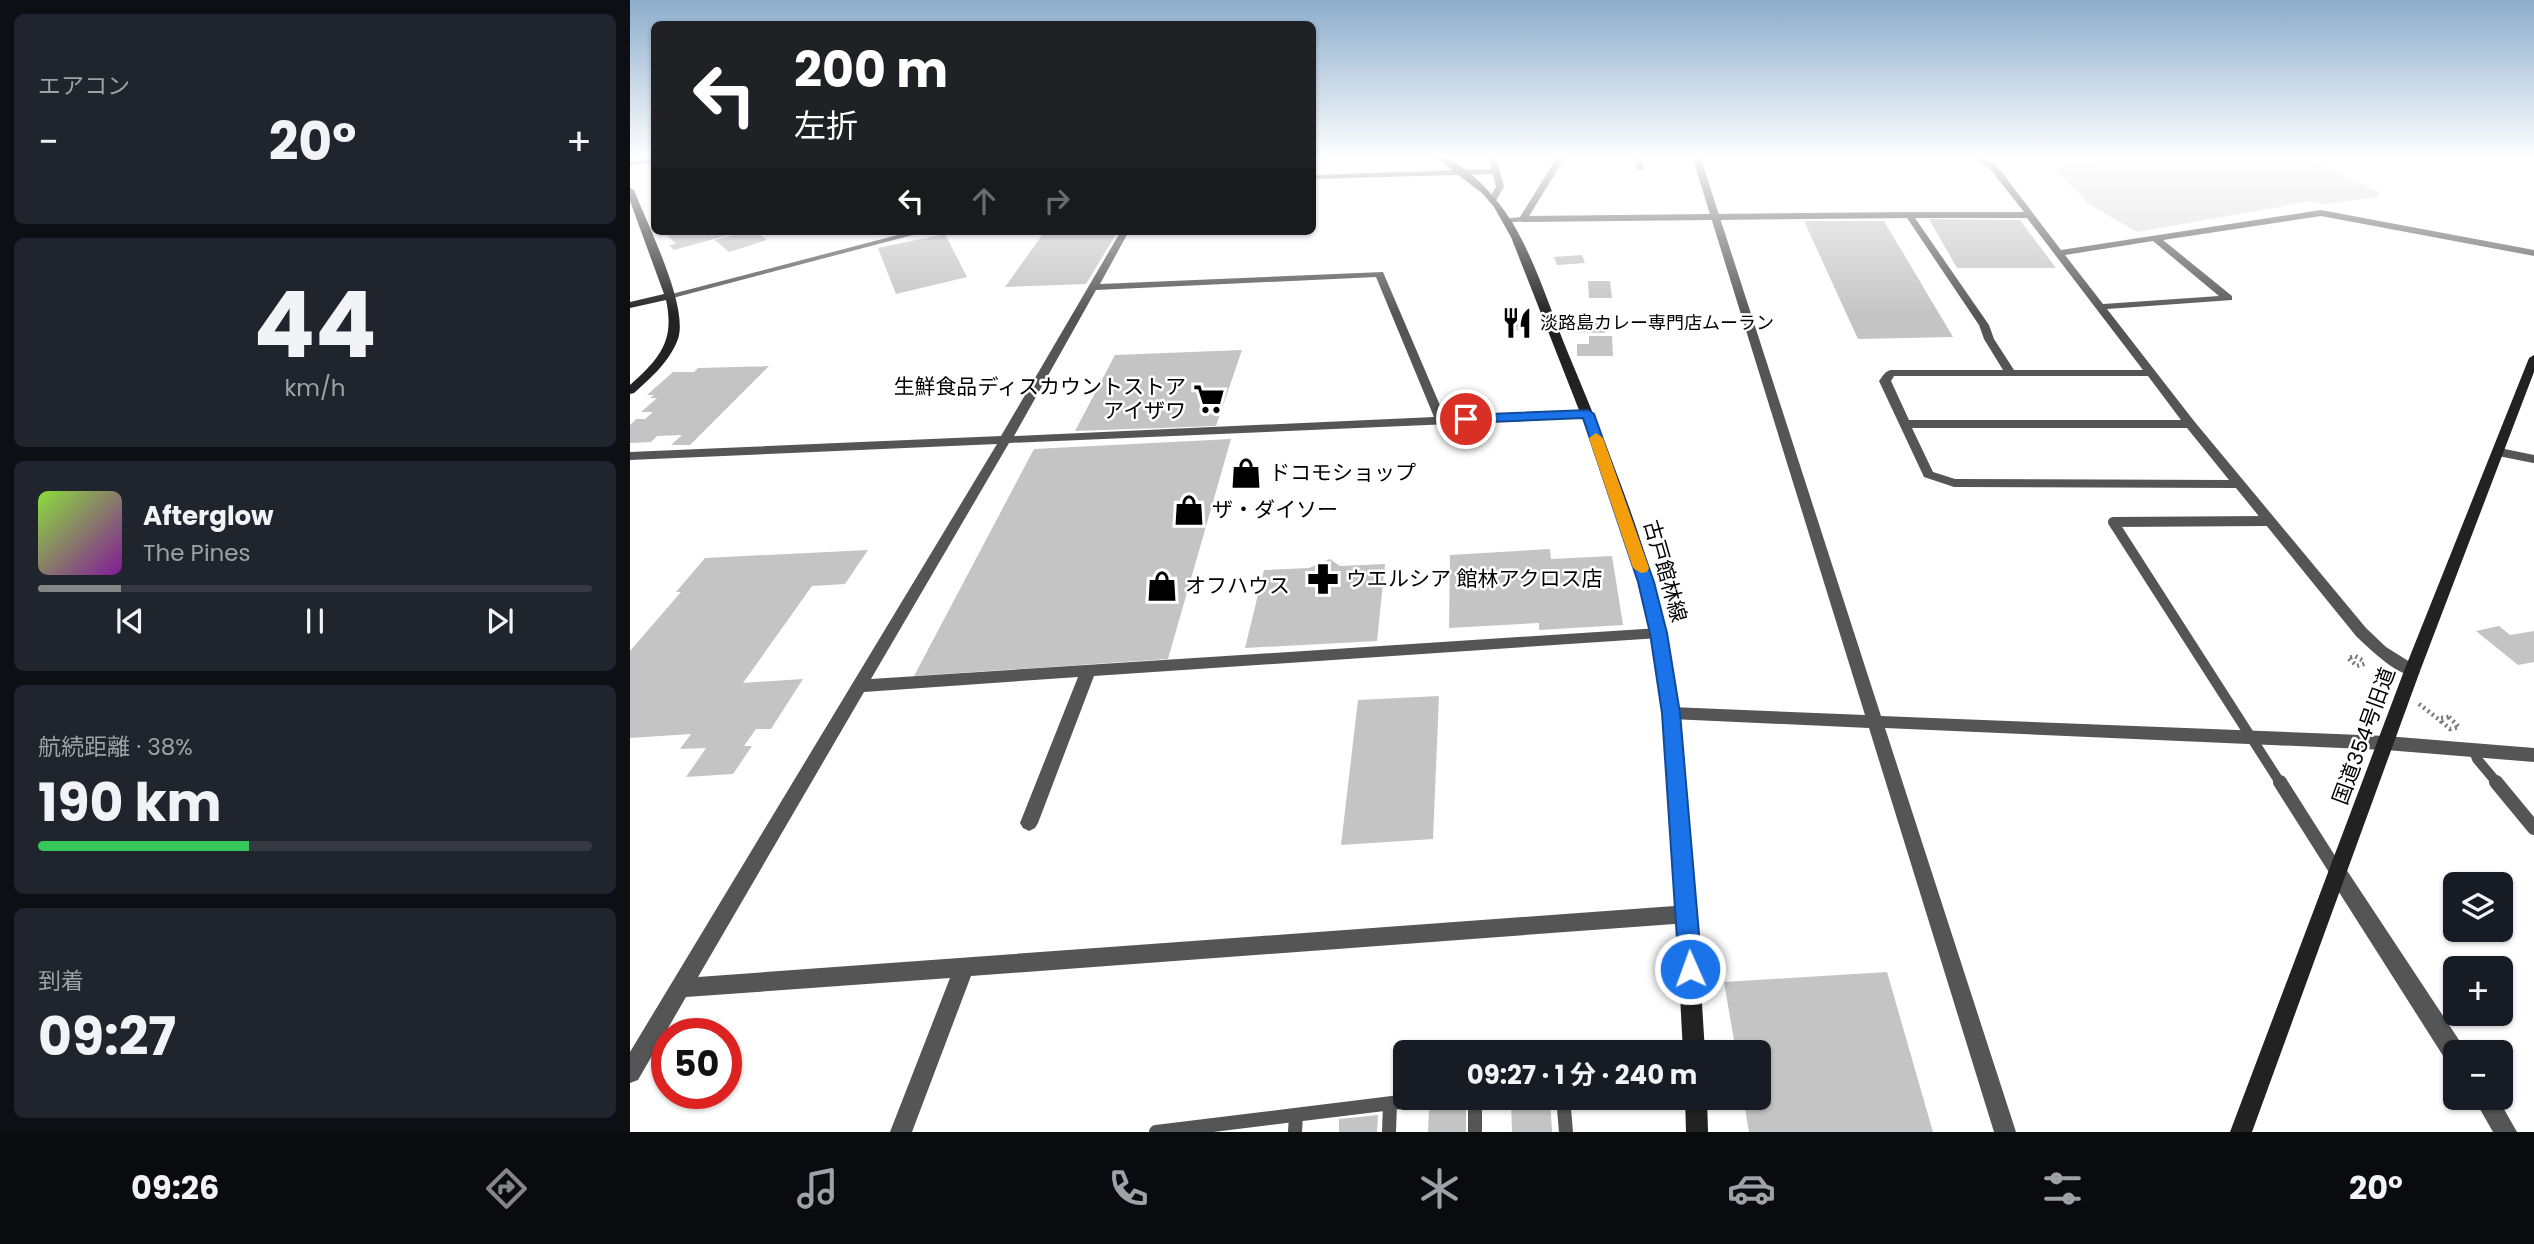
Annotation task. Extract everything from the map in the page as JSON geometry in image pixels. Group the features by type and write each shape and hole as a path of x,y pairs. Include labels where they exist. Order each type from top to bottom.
{"street":[{"name":"古戸館林線","path":"1498,209 1506,221 1588,414 1646,582 1659,633 1671,713 1688,914 1693,1040"},
{"path":"1506,221 1523,219 1529,209"},
{"path":"1714,209 1874,722 2006,1132"},
{"path":"2023,209 2267,521 2361,632 2381,651 2413,671"},
{"path":"630,391 654,367 672,340 675,314 633,211"},
{"path":"2057,253 2321,214 2534,253"},
{"path":"1909,215 2027,215"},
{"path":"1909,215 1984,325 1989,339 2011,374"},
{"path":"630,305 907,235"},
{"path":"630,1072 1005,440 1123,235"},
{"path":"2099,307 2228,298 2154,237"},
{"path":"1093,287 1380,274 1441,421"},
{"name":"国道354号旧道","path":"2241,1132 2413,671 2534,358"},
{"path":"2150,373 1891,373 1885,381 1928,474 1954,483 2238,484"},
{"path":"630,456 1588,414"},
{"path":"1905,424 2190,424"},
{"path":"860,685 1659,633"},
{"path":"1030,824 1088,671"},
{"path":"1671,713 2250,737 2473,749 2534,755"},
{"path":"2337,872 2446,1040"},
{"path":"679,988 1688,914"},
{"path":"901,1132 964,967"},
{"path":"1696,1110 1697,1132"},
{"path":"2492,1110 2506,1132"}],"lane":[{"path":"1523,219 1909,215"},
{"path":"2499,452 2534,459"},
{"path":"2267,521 2113,522 2337,872"},
{"path":"2473,749 2477,759 2534,828"},
{"path":"1389,1132 1390,1104"},
{"path":"1156,1132 1211,1129 1296,1115 1393,1104"},
{"path":"1475,1110 1475,1132"},
{"path":"1564,1110 1566,1132"},
{"path":"1294,1132 1296,1115"}],"path":[{"path":"2360,658 2348,658 2357,666 2367,663"}],"shaded area":[{"path":"2097,209 2268,209 2137,232"}],"building":[{"path":"1929,219 2020,220 2056,268 1957,268"},
{"path":"1804,221 1884,221 1953,337 1858,339"},
{"path":"667,235 728,235 674,250 669,245 676,244"},
{"path":"733,235 760,235 767,240 729,252 715,240"},
{"path":"946,235 967,277 896,294 878,248"},
{"path":"1042,235 1116,235 1086,284 1005,287"},
{"path":"1582,255 1585,263 1557,265 1554,257"},
{"path":"1588,281 1610,281 1612,298 1589,298"},
{"path":"1522,319 1523,330 1506,331 1505,320"},
{"path":"1571,323 1606,323 1605,333 1570,332"},
{"path":"1589,336 1612,336 1613,356 1577,356 1577,344 1589,344"},
{"path":"1242,350 1216,426 1075,431 1115,355"},
{"path":"769,366 690,445 671,445 682,435 657,436 651,442 630,443 630,425 636,419 645,419 653,412 641,412 657,398 647,395 673,372 694,372 698,368"},
{"path":"1231,439 1168,659 914,676 1034,449"},
{"path":"1550,549 1551,559 1612,556 1623,625 1539,630 1539,623 1449,628 1450,555"},
{"path":"868,550 845,584 812,586 743,683 803,679 771,729 756,729 744,746 752,746 733,774 686,777 706,748 680,749 691,734 630,738 630,651 681,592 676,592 705,558"},
{"path":"1330,559 1340,566 1385,564 1377,641 1245,648 1264,570 1309,568"},
{"path":"2499,626 2510,635 2534,631 2534,662 2518,665 2476,631"},
{"path":"1439,696 1433,839 1341,845 1358,700"},
{"path":"1887,972 1933,1132 1749,1132 1745,1110 1771,1110 1771,1040 1734,1040 1724,982"},
{"path":"1429,1110 1466,1110 1466,1132 1428,1132"},
{"path":"1511,1110 1551,1110 1552,1132 1512,1132"},
{"path":"1378,1115 1377,1132 1339,1132 1339,1119"}],"slow traffic":[{"path":"1596,438 1641,568"}],"place":[{"name":"淡路島カレー専門店ムーラン","path":"1517,323"},
{"name":"生鮮食品ディスカウントストア アイザワ","path":"1209,399"},
{"name":"ドコモショップ","path":"1246,473"},
{"name":"ザ・ダイソー","path":"1189,510"},
{"name":"ウエルシア 館林アクロス店","path":"1323,579"},
{"name":"オフハウス","path":"1162,586"}],"route":[{"path":"1466,419 1588,414 1646,582 1659,633 1671,713 1690,969"}]}
